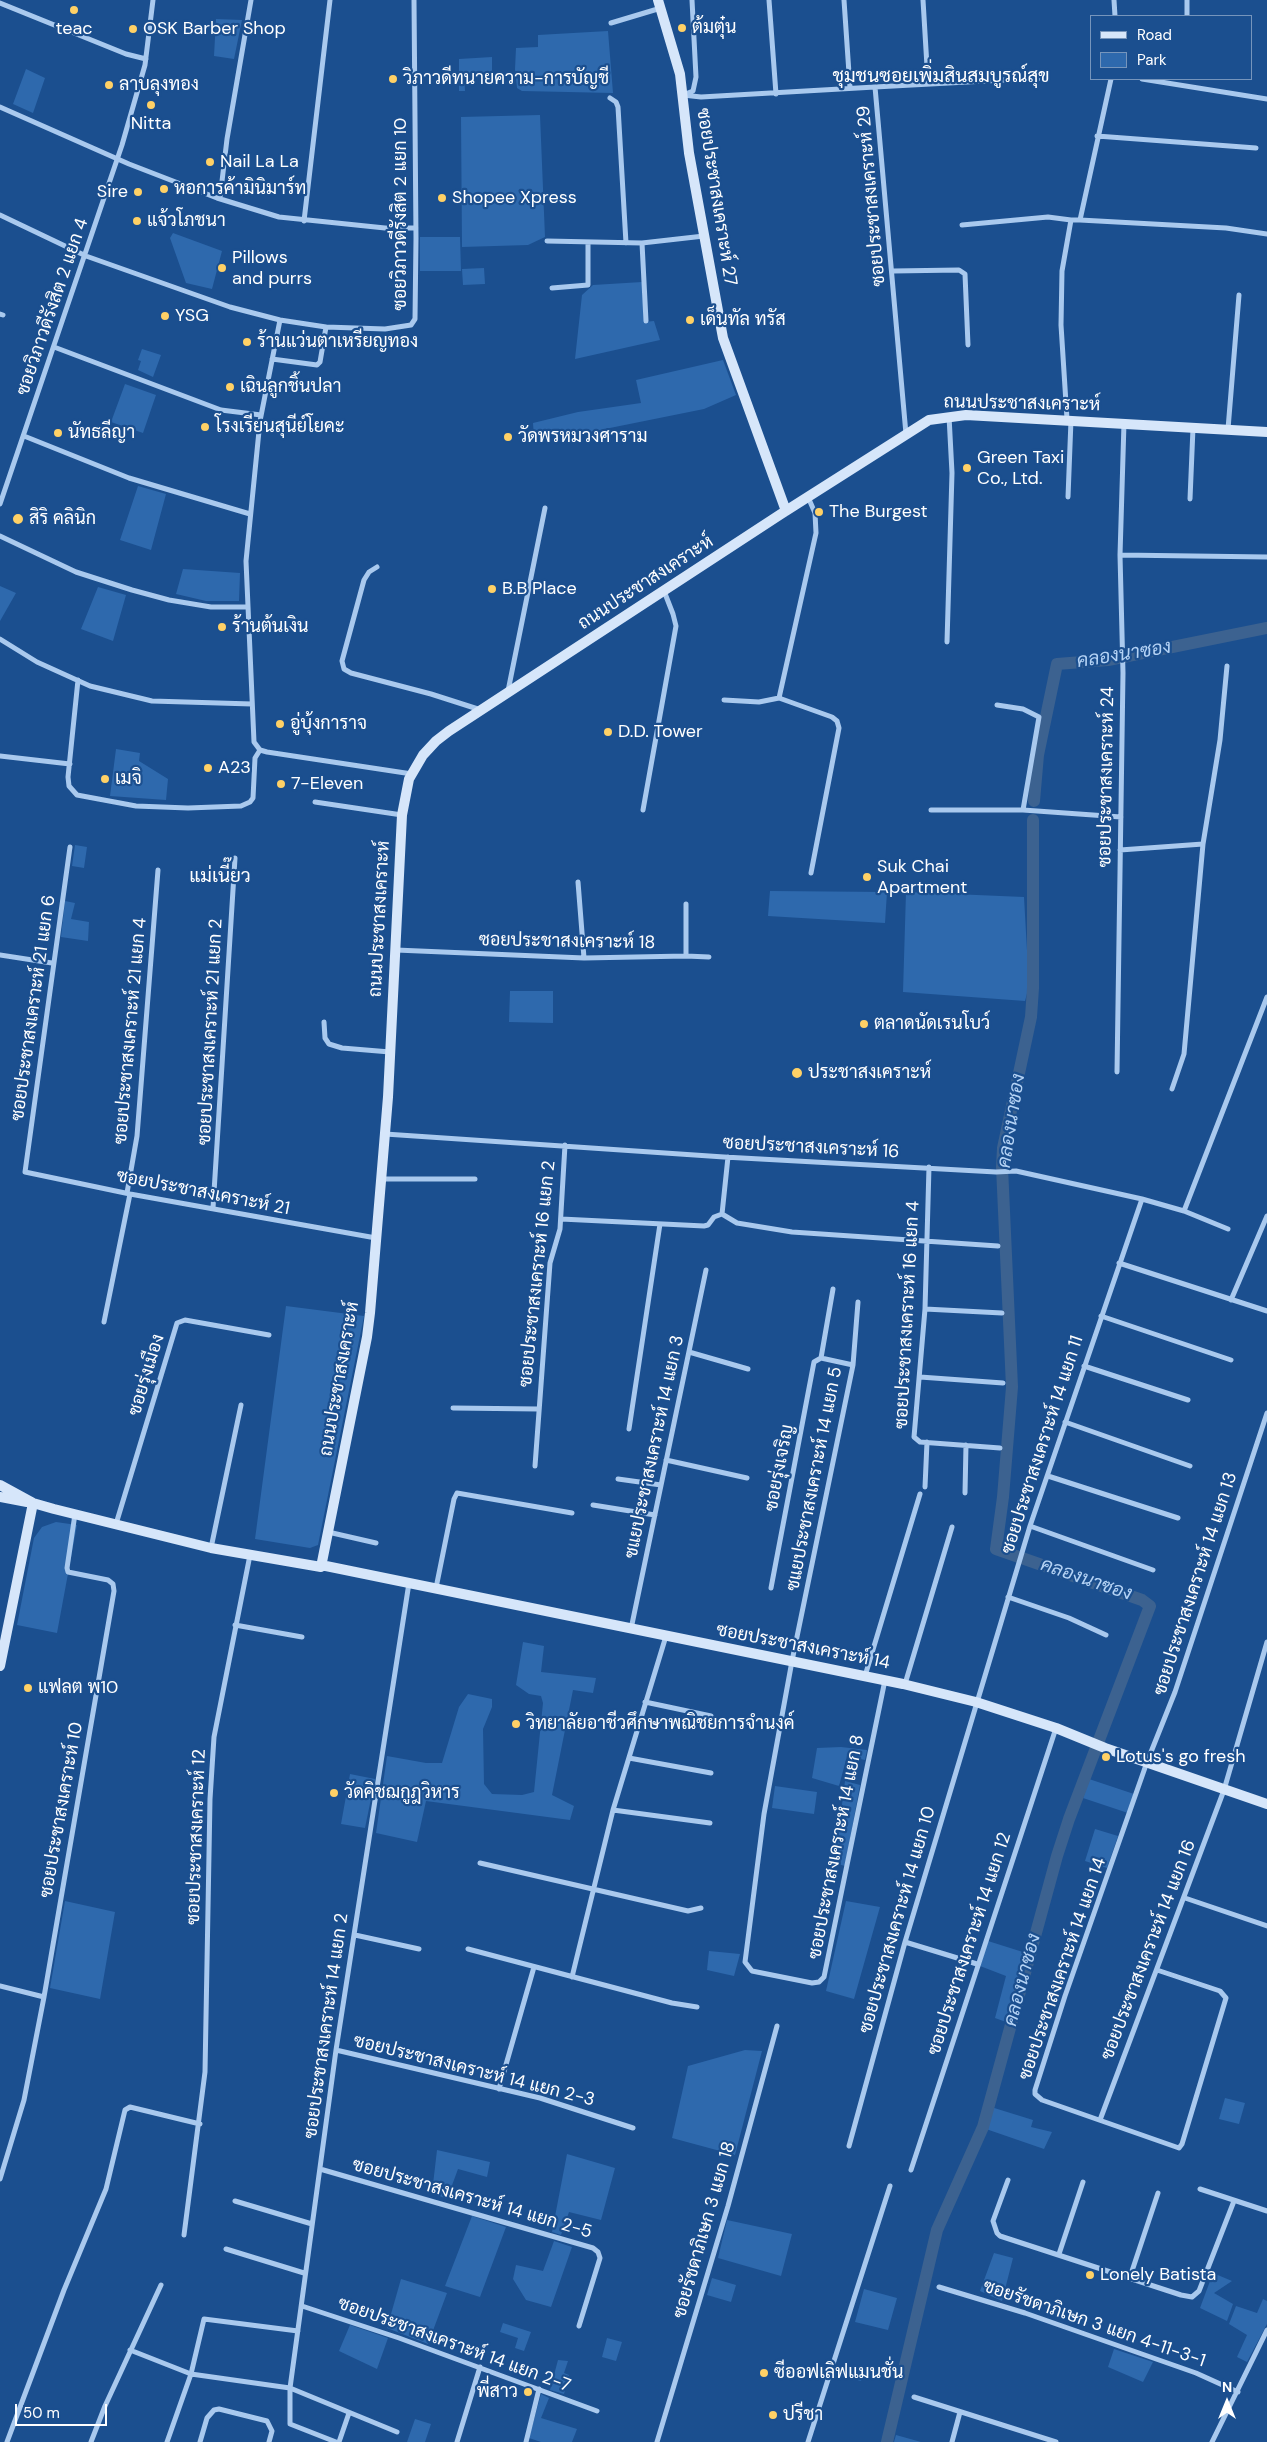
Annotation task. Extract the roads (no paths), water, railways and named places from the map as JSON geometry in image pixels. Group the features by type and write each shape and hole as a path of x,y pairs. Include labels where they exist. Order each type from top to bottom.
{"main road":[{"name":"ซอยประชาสงเคราะห์ 27","path":"659,4 680,74 689,153 726,348 786,511"},
{"name":"ถนนประชาสงเคราะห์","path":"321,1565 367,1337 386,1134 402,815 404,797 412,774 423,755 435,743 481,710 929,420 949,416 1069,420 1267,432"},
{"path":"0,1485 33,1503"},
{"path":"0,1497 33,1503 211,1548 321,1565"},
{"path":"0,1666 33,1503"},
{"name":"ซอยประชาสงเคราะห์ 14","path":"321,1565 905,1684 976,1702 1056,1728 1105,1748 1267,1804"}],"street":[{"name":"ซอยวิภาวดีรังสิต 2 แยก 4","path":"0,504 86,256 117,158 146,59 153,0"},
{"path":"220,198 228,129 251,0"},
{"path":"304,221 330,0"},
{"name":"ซอยวิภาวดีรังสิต 2 แยก 10","path":"0,215 86,256 230,307 280,320 326,327 385,329 411,325 414,319 416,228 414,0"},
{"path":"683,95 693,91 696,77 692,0"},
{"path":"769,0 776,94"},
{"path":"844,0 850,88"},
{"path":"923,0 928,83"},
{"path":"1114,0 1115,15"},
{"path":"1186,15 1187,0"},
{"path":"0,3 126,54 146,59"},
{"path":"611,23 659,4"},
{"path":"875,87 1041,78"},
{"path":"1080,220 1111,80"},
{"path":"1148,80 1267,99"},
{"path":"1184,80 1184,86"},
{"name":"ซอยประชาสงเคราะห์ 29","path":"683,95 701,97 776,94 875,87 906,434"},
{"path":"610,98 616,102 618,107 626,243"},
{"path":"0,107 117,158 220,198 279,216 304,221 416,228"},
{"path":"1097,136 1256,148"},
{"path":"962,225 1048,217 1071,220 1226,228 1267,234"},
{"path":"1068,496 1069,420 1061,294 1062,271 1071,220"},
{"path":"547,241 642,243 704,236"},
{"path":"552,288 586,287 588,285 588,242"},
{"path":"642,243 646,322"},
{"path":"893,272 959,270 965,274 968,346"},
{"path":"1228,429 1239,295"},
{"path":"280,320 261,415 246,561 254,742 260,750 412,774"},
{"path":"272,359 317,365 320,362 326,327"},
{"path":"54,347 221,410 261,415"},
{"path":"947,642 952,472 949,416"},
{"name":"ซอยประชาสงเคราะห์ 24","path":"1117,1072 1122,673 1120,555 1124,423"},
{"path":"1190,499 1193,427"},
{"path":"24,436 129,478 250,514"},
{"path":"779,698 816,533 816,518 808,497"},
{"path":"508,694 545,508"},
{"path":"0,536 76,572 138,592 169,600 211,607 247,607"},
{"path":"1120,555 1267,557"},
{"path":"377,567 369,572 364,580 342,661 344,669 351,673 481,710"},
{"path":"643,810 676,626 664,591"},
{"path":"0,639 37,662 90,686 152,702 252,704"},
{"path":"1172,1089 1184,1054 1203,844 1220,740 1227,666"},
{"path":"78,680 69,786 76,795 136,806 213,808 241,806 254,798 255,758 260,750"},
{"path":"724,700 759,702 779,698 832,717 837,721 839,728 811,873"},
{"path":"997,705 1023,709 1039,717 1022,810"},
{"path":"0,756 70,764"},
{"path":"314,802 402,815"},
{"path":"931,810 1022,810 1120,817"},
{"path":"1120,850 1203,844"},
{"name":"ซอยประชาสงเคราะห์ 21 แยก 6","path":"25,1172 52,963 70,847"},
{"name":"ซอยประชาสงเคราะห์ 21 แยก 2","path":"213,1208 235,858"},
{"name":"ซอยประชาสงเคราะห์ 21 แยก 4","path":"104,1322 129,1194 138,1136 158,870"},
{"path":"578,882 584,958"},
{"path":"686,904 686,956"},
{"name":"ซอยประชาสงเคราะห์ 18","path":"395,950 584,958 709,957"},
{"path":"0,955 52,963"},
{"path":"1184,1211 1267,996"},
{"path":"324,1022 325,1038 329,1044 342,1048 390,1052"},
{"name":"ซอยประชาสงเคราะห์ 16","path":"386,1134 728,1157 996,1172 1016,1171 1142,1198 1184,1211 1228,1229"},
{"name":"ซอยประชาสงเคราะห์ 16 แยก 2","path":"535,1466 550,1264 561,1219 565,1145"},
{"path":"722,1214 728,1157"},
{"name":"ซอยประชาสงเคราะห์ 16 แยก 4","path":"929,1167 925,1309 914,1437 916,1441 1000,1448"},
{"name":"ซอยประชาสงเคราะห์ 21","path":"25,1172 129,1194 376,1238"},
{"path":"382,1179 475,1179"},
{"name":"ซอยประชาสงเคราะห์ 14 แยก 11","path":"976,1702 1024,1544 1142,1198"},
{"path":"561,1219 704,1226 714,1217 722,1214"},
{"path":"722,1214 737,1223 792,1232 998,1246"},
{"path":"1231,1300 1267,1216"},
{"path":"630,1429 660,1224"},
{"path":"1119,1263 1267,1311"},
{"name":"ซแยประชาสงเคราะห์ 14 แยก 3","path":"631,1629 706,1270"},
{"name":"ซอยรุ่งเจริญ","path":"771,1588 814,1362 821,1358 833,1289"},
{"name":"ซแยประชาสงเคราะห์ 14 แยก 5","path":"783,1977 752,1971 745,1962 764,1814 792,1661 853,1365 858,1302"},
{"path":"925,1309 1002,1313"},
{"path":"1101,1316 1231,1360"},
{"name":"ซอยรุ่งเมือง","path":"116,1525 177,1323 184,1320 269,1335"},
{"path":"689,1352 748,1369"},
{"path":"821,1358 853,1365"},
{"path":"1084,1366 1188,1400"},
{"path":"920,1377 1002,1383"},
{"path":"211,1548 241,1405"},
{"path":"453,1408 538,1409"},
{"name":"ซอยประชาสงเคราะห์ 14 แยก 13","path":"1147,1762 1175,1692 1267,1413"},
{"path":"1065,1422 1190,1466"},
{"path":"925,1487 927,1442"},
{"path":"965,1493 966,1445"},
{"path":"666,1460 747,1478"},
{"path":"1048,1476 1178,1518"},
{"path":"618,1479 661,1485"},
{"path":"436,1588 454,1499 457,1493 572,1513"},
{"path":"866,1676 920,1494"},
{"path":"593,1504 655,1515"},
{"name":"ซอยประชาสงเคราะห์ 10","path":"0,2179 24,2100 44,1997 114,1591 113,1584 108,1580 68,1572 66,1568 75,1514"},
{"path":"1030,1526 1153,1570"},
{"path":"905,1684 952,1527"},
{"path":"327,1532 376,1543"},
{"name":"ซอยประชาสงเคราะห์ 12","path":"184,2235 200,2124 205,2072 209,1809 214,1737 250,1555"},
{"name":"ซอยประชาสงเคราะห์ 14 แยก 2","path":"338,2442 290,2424 290,2388 302,2306 304,2273 336,2050 409,1583"},
{"path":"1008,1597 1069,1618 1106,1635"},
{"path":"235,1625 302,1636"},
{"path":"572,1977 613,1810 666,1636"},
{"name":"ซอยประชาสงเคราะห์ 14 แยก 16","path":"1100,2120 1224,1790 1267,1642"},
{"name":"ซอยประชาสงเคราะห์ 14 แยก 8","path":"783,1977 812,1983 819,1982 824,1977 885,1680"},
{"path":"645,1702 711,1716"},
{"name":"ซอยประชาสงเคราะห์ 14 แยก 10","path":"849,2146 905,1942 976,1702"},
{"name":"ซอยประชาสงเคราะห์ 14 แยก 12","path":"910,2170 1056,1728"},
{"path":"629,1758 711,1774"},
{"name":"ซอยประชาสงเคราะห์ 14 แยก 14","path":"1147,1762 1065,1996 1035,2094 1042,2100 1179,2148 1182,2144 1226,1998 1220,1991 1157,1970"},
{"path":"613,1810 710,1824"},
{"path":"480,1863 688,1911 701,1908"},
{"path":"1185,1898 1267,1926"},
{"path":"355,1935 419,1949"},
{"path":"905,1942 977,1964"},
{"path":"468,1949 672,2003 697,2007"},
{"path":"499,2089 534,1967"},
{"path":"0,1986 44,1997"},
{"name":"ซอยรัชดาภิเษก 3 แยก 18","path":"657,2442 728,2206 777,2026"},
{"name":"ซอยประชาสงเคราะห์ 14 แยก 2-3","path":"336,2050 540,2098 633,2128"},
{"path":"8,2442 64,2290 106,2189 125,2110 130,2107 200,2124"},
{"name":"ซอยประชาสงเคราะห์ 14 แยก 2-5","path":"320,2170 593,2248 598,2252 600,2258 579,2326"},
{"path":"1008,2180 993,2221 995,2230 1000,2236 1192,2297 1196,2294 1234,2201"},
{"path":"1059,2254 1084,2182"},
{"path":"808,2442 890,2186"},
{"path":"1200,2189 1267,2211"},
{"path":"1130,2277 1158,2193"},
{"path":"235,2201 312,2224"},
{"path":"226,2249 304,2273"},
{"path":"92,2442 130,2350 161,2285"},
{"name":"ซอยรัชดาภิเษก 3 แยก 4-11-3-1","path":"939,2287 1025,2313 1196,2373 1238,2392"},
{"name":"ซอยประชาสงเคราะห์ 14 แยก 2-7","path":"302,2306 480,2367 597,2410"},
{"path":"167,2442 191,2374 204,2319 298,2331"},
{"path":"1212,2442 1267,2330"},
{"path":"130,2350 191,2374 290,2388 398,2432"},
{"path":"457,2442 480,2367"},
{"path":"526,2442 539,2389"},
{"path":"914,2397 1056,2442"},
{"path":"200,2442 207,2418 214,2410 267,2421 272,2431 269,2442"},
{"path":"952,2442 960,2412"},
{"path":"338,2442 349,2413"}],"waterway":[{"name":"คลองนาซอง","path":"1034,801 1038,755 1057,664 1108,660 1267,628"},
{"name":"คลองนาซอง","path":"887,2442 937,2230 983,2127 1057,1856 1069,1819 1150,1606 1142,1600 996,1549 1003,1497 1012,1387 1002,1167 1003,1148 1031,1017 1033,988 1033,820"}],"place":[{"name":"teac","path":"74,10"},
{"name":"ต้มตุ๋น","path":"682,28"},
{"name":"OSK Barber Shop","path":"133,29"},
{"name":"วิภาวดีทนายความ-การบัญชี","path":"393,79"},
{"name":"ลาบลุงทอง","path":"109,85"},
{"name":"Nitta","path":"151,105"},
{"name":"Nail La La","path":"210,162"},
{"name":"หอการค้ามินิมาร์ท","path":"164,189"},
{"name":"Sire","path":"138,192"},
{"name":"Shopee Xpress","path":"442,198"},
{"name":"แจ้วโภชนา","path":"137,221"},
{"name":"Pillows and purrs","path":"222,268"},
{"name":"YSG","path":"165,316"},
{"name":"เด็นทัล ทรัส","path":"690,320"},
{"name":"ร้านแว่นตาเหรียญทอง","path":"247,342"},
{"name":"เฉินลูกชิ้นปลา","path":"230,387"},
{"name":"โรงเรียนสุนีย์โยคะ","path":"205,427"},
{"name":"นัทธลีญา","path":"58,433"},
{"name":"วัดพรหมวงศาราม","path":"508,437"},
{"name":"Green Taxi Co., Ltd.","path":"967,468"},
{"name":"The Burgest","path":"819,512"},
{"name":"สิริ คลินิก","path":"18,519"},
{"name":"B.B Place","path":"492,589"},
{"name":"ร้านต้นเงิน","path":"222,627"},
{"name":"อู่บุ้งการาจ","path":"280,724"},
{"name":"D.D. Tower","path":"608,732"},
{"name":"A23","path":"208,768"},
{"name":"เมจิ","path":"105,779"},
{"name":"7-Eleven","path":"281,784"},
{"name":"Suk Chai Apartment","path":"867,877"},
{"name":"ตลาดนัดเรนโบว์","path":"864,1024"},
{"name":"ประชาสงเคราะห์","path":"797,1073"},
{"name":"แฟลต พ10","path":"28,1688"},
{"name":"วิทยาลัยอาชีวศึกษาพณิชยการจำนงค์","path":"516,1724"},
{"name":"Lotus's go fresh","path":"1106,1757"},
{"name":"วัดคิชฌกูฎวิหาร","path":"334,1793"},
{"name":"Lonely Batista","path":"1090,2275"},
{"name":"ซีออฟเลิฟแมนชั่น","path":"764,2373"},
{"name":"พี่สาว","path":"528,2392"},
{"name":"ปรีชา","path":"773,2415"}],"district":[{"name":"ชุมชนซอยเพิ่มสินสมบูรณ์สุข","path":"941,77"},
{"name":"แม่เนี๊ยว","path":"220,877"}]}
